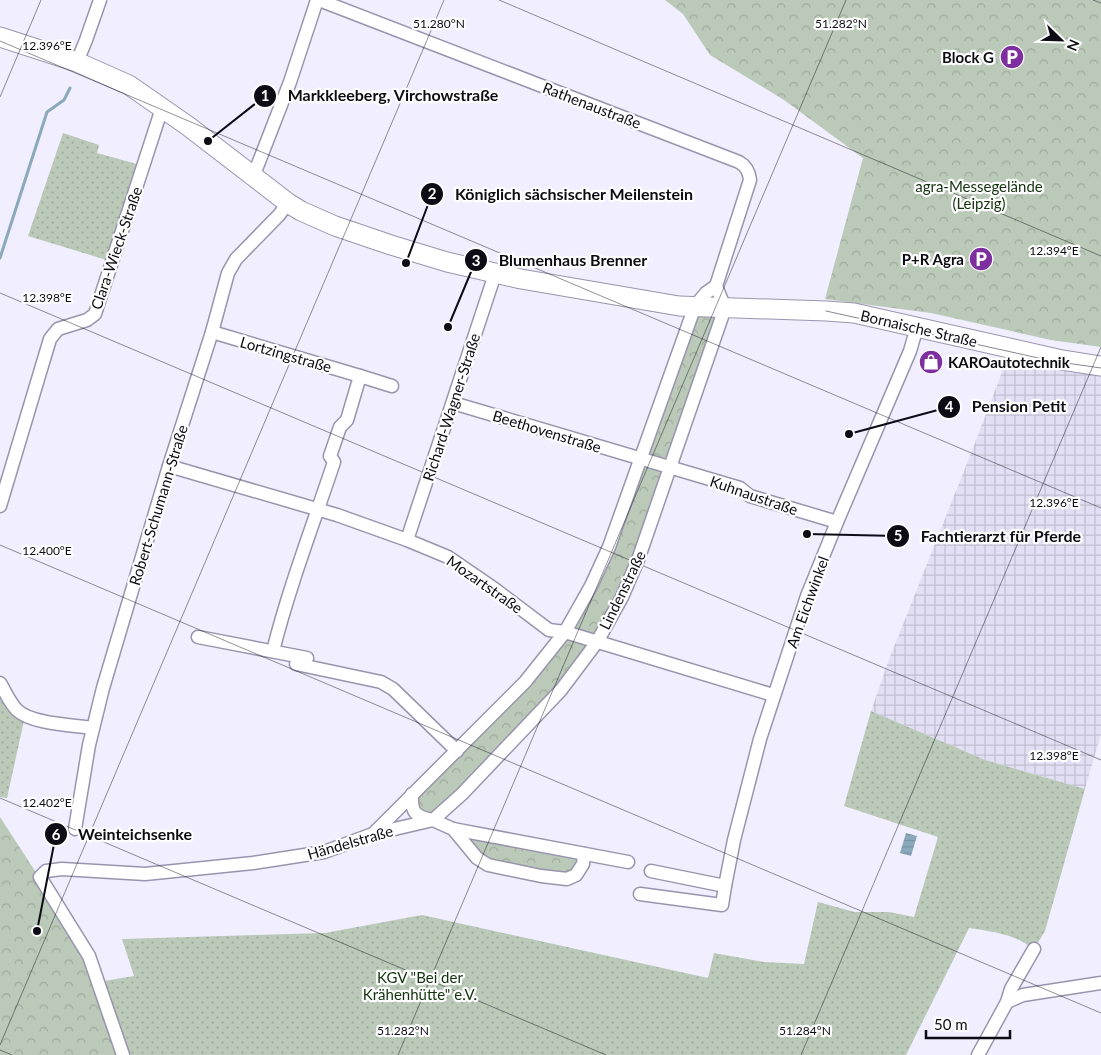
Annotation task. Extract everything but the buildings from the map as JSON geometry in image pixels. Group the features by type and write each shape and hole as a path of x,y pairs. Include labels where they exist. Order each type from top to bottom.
{"main road":[{"name":"Bornaische Straße","path":"0,37 77,62 129,85 188,126 288,204 335,226 447,262 495,274 679,306 854,313 1062,360 1101,366"}],"street":[{"path":"77,62 100,0"},
{"path":"253,177 290,82 318,0"},
{"name":"Rathenaustraße","path":"318,0 702,147 744,165 748,170 750,180 716,286"},
{"name":"Clara-Wieck-Straße","path":"0,506 50,339 58,329 87,320 95,314 162,108"},
{"name":"Robert-Schumann-Straße","path":"75,829 102,688 168,466 232,266 288,204"},
{"name":"Richard-Wagner-Straße","path":"407,540 495,274"},
{"path":"695,306 706,292 716,286 725,308"},
{"name":"Lindenstraße","path":"373,834 525,682 565,632 591,586 609,548 695,306"},
{"name":"Lindenstraße","path":"433,820 462,794 562,690 596,642 622,597 638,560 671,468 725,308"},
{"name":"Am Eichwinkel","path":"640,894 722,905 734,840 760,739 807,596 910,351 916,327"},
{"name":"Lortzingstraße","path":"212,332 392,386"},
{"path":"272,651 293,578 334,462 330,456 340,427 347,420 360,376"},
{"name":"Beethovenstraße","path":"453,403 671,468"},
{"name":"Mozartstraße","path":"168,466 318,509 407,540 448,557 549,630 565,632 774,696"},
{"name":"Kuhnaustraße","path":"671,468 740,488 750,496 837,522"},
{"path":"198,637 272,651 381,682 393,689 456,751"},
{"path":"0,683 17,711 25,716 93,728"},
{"path":"412,794 412,806 415,814 452,829 628,862"},
{"name":"Händelstraße","path":"123,1055 89,956 40,877 46,870 145,874 254,864 324,852 373,834 433,820"},
{"path":"452,829 477,858 488,865 541,876 567,879 576,875 583,864 584,854"},
{"path":"652,872 725,886"},
{"path":"978,1055 1007,1002 1011,989 1034,949"},
{"path":"1007,1002 1023,995 1101,983"}],"shaded area":[{"path":"1009,348 1101,366 1101,734 1085,789 985,760 871,711 888,662 1002,372"}],"green space":[{"name":"agra-Messegelände (Leipzig)","path":"665,0 1101,0 1101,347 1051,340 931,313 825,299 863,158 784,100 710,55 683,14"},
{"path":"63,133 99,145 97,153 144,166 113,262 28,236"},
{"path":"695,306 725,308 638,560 561,690 433,820 423,818 412,794 525,682 591,586"},
{"path":"0,683 25,716 7,798 0,797"},
{"name":"KGV \"Bei der Krähenhütte\" e.V.","path":"871,711 985,760 1085,789 1045,931 1034,949 1011,937 995,932 969,928 906,1055 123,1055 98,982 134,976 122,939 325,933 422,915 708,978 714,953 764,962 804,964 818,902 855,912 889,912 914,917 938,837 844,806"},
{"path":"0,817 83,945 123,1055 0,1055"},
{"path":"453,829 584,854 576,875 488,865"}],"water":[{"path":"906,833 917,836 911,856 900,853"}],"waterway":[{"path":"0,258 47,112 64,100 70,88"}],"tram line":[{"path":"826,311 1052,361 1101,368"}],"place":[{"name":"Block G","path":"1012,57"},
{"name":"Markkleeberg, Virchowstraße","path":"208,141"},
{"name":"P+R Agra","path":"981,259"},
{"name":"Königlich sächsischer Meilenstein","path":"406,263"},
{"name":"Blumenhaus Brenner","path":"448,327"},
{"name":"KAROautotechnik","path":"931,362"},
{"name":"Pension Petit","path":"849,434"},
{"name":"Fachtierarzt für Pferde","path":"807,534"},
{"name":"Weinteichsenke","path":"37,931"}]}
